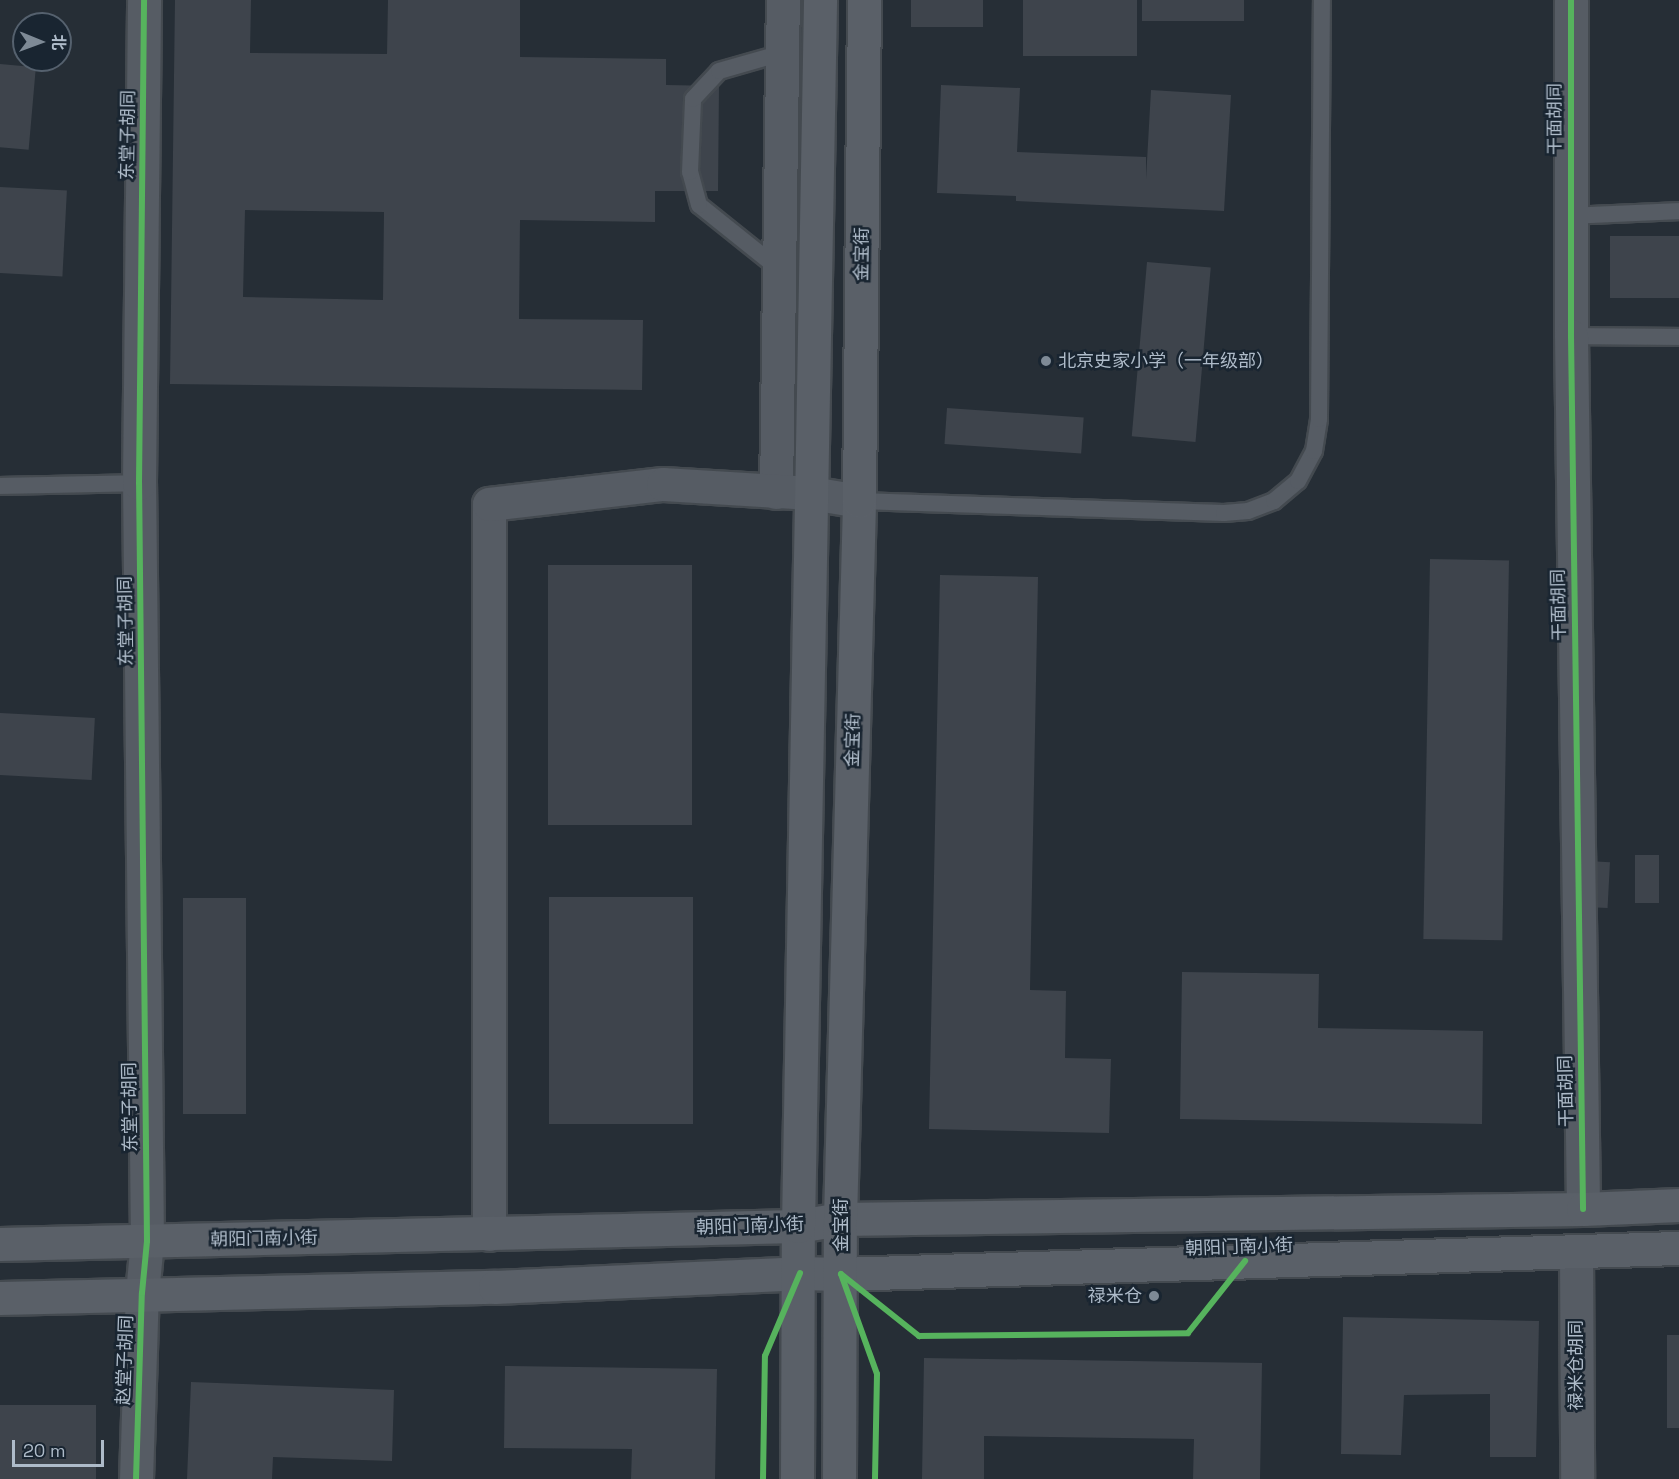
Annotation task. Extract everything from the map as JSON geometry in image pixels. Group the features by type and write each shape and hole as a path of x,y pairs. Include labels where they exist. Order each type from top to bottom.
{"main road":[{"path":"797,1479 800,1273 798,1226 820,0"},
{"name":"金宝街","path":"839,1479 840,1219 859,501 864,0"},
{"name":"朝阳门南小街","path":"0,1244 798,1226 840,1219 1583,1209 1679,1205"},
{"name":"朝阳门南小街","path":"0,1298 142,1293 495,1287 800,1273 841,1274 1679,1248"}],"street":[{"name":"东堂子胡同","path":"144,0 140,483 147,1241"},
{"path":"776,492 783,0"},
{"name":"干面胡同","path":"1571,0 1570,336 1583,1209"},
{"path":"489,1234 489,504 663,484 811,493 859,501"},
{"name":"赵堂子胡同","path":"136,1479 142,1293 147,1241"},
{"name":"禄米仓胡同","path":"1576,1251 1577,1479"}],"lane":[{"path":"859,501 1224,513 1248,511 1274,501 1298,481 1314,451 1319,419 1322,0"},
{"path":"779,269 699,205 690,172 693,99 719,71 782,53"},
{"path":"1570,216 1679,211"},
{"path":"1570,336 1679,337"},
{"path":"0,486 140,483"}],"building":[{"path":"175,0 251,0 250,53 387,54 388,0 520,0 520,57 666,59 666,85 719,86 718,191 655,191 655,222 520,220 519,319 643,320 642,390 170,384","holes":["245,210 384,212 383,300 243,297"]},
{"path":"911,0 983,0 983,27 911,27"},
{"path":"1023,0 1137,0 1137,56 1023,56"},
{"path":"1142,0 1244,0 1244,21 1142,21"},
{"path":"0,64 12,65 12,72 35,72 29,150 0,147"},
{"path":"941,85 1020,88 1017,152 1146,157 1146,179 1151,90 1231,95 1224,211 1016,201 1016,196 937,193"},
{"path":"0,187 67,191 62,276 0,273"},
{"path":"1610,236 1679,236 1679,298 1610,298"},
{"path":"1147,262 1211,268 1196,442 1132,436"},
{"path":"947,408 1084,418 1081,453 944,444"},
{"path":"1430,559 1509,560 1502,940 1423,939"},
{"path":"548,565 692,565 692,825 548,825"},
{"path":"940,575 1038,577 1030,990 1066,991 1065,1058 1111,1059 1109,1133 929,1129"},
{"path":"0,713 95,718 92,780 0,775"},
{"path":"1635,855 1659,855 1659,903 1635,903"},
{"path":"1588,861 1610,862 1608,908 1586,907"},
{"path":"549,897 693,897 693,1124 549,1124"},
{"path":"183,898 246,898 246,1114 183,1114"},
{"path":"1182,972 1319,974 1318,1028 1483,1031 1482,1124 1180,1119"},
{"path":"1343,1317 1539,1321 1536,1457 1490,1457 1490,1394 1404,1395 1401,1455 1341,1454"},
{"path":"1667,1335 1679,1335 1679,1428 1667,1428"},
{"path":"924,1358 1262,1363 1260,1479 1193,1479 1194,1439 984,1436 984,1479 922,1479"},
{"path":"505,1366 717,1369 715,1479 631,1479 632,1449 504,1448"},
{"path":"191,1382 394,1390 392,1461 273,1457 272,1479 187,1479"},
{"path":"0,1405 96,1405 96,1479 0,1479"}],"cycle path":[{"path":"136,1479 142,1293 147,1241 139,483 144,0"},
{"path":"1571,0 1571,336 1583,1209"},
{"path":"841,1274 919,1336 1188,1333 1245,1261"},
{"path":"763,1479 765,1356 800,1273"},
{"path":"841,1274 877,1374 875,1479"}],"place":[{"name":"北京史家小学（一年级部）","path":"1046,361"},
{"name":"禄米仓","path":"1154,1296"}]}
